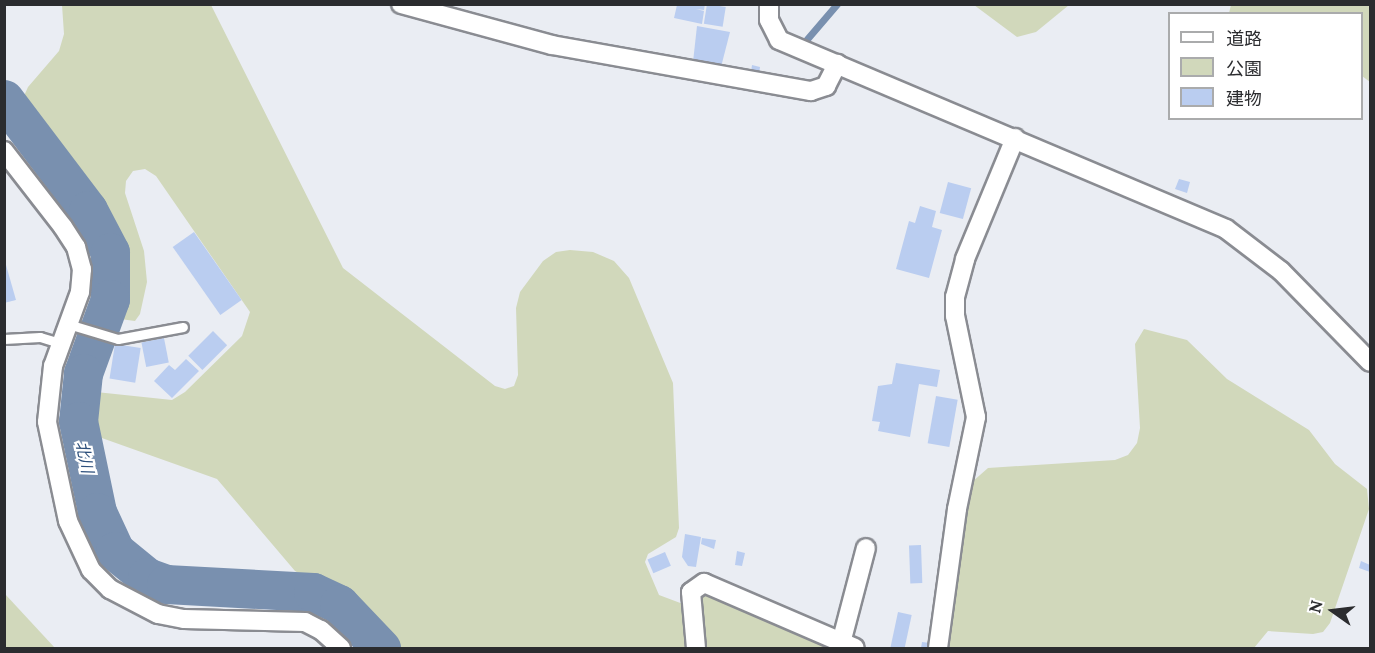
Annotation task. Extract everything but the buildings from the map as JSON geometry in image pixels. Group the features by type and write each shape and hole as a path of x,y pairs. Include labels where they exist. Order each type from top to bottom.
{"street":[{"path":"402,4 552,45 811,91 826,86 837,64"},
{"path":"769,4 769,20 779,40 1015,138 1227,230 1281,271 1371,362"},
{"path":"938,648 957,509 976,417 956,316 955,297 965,259 1015,138"},
{"path":"4,151 76,247 82,269 74,327 60,343 48,394 51,450 68,521 91,570 125,599 158,614 184,618 304,622 321,630 341,648"},
{"path":"696,648 692,592 704,583 848,646 866,548"}],"lane":[{"path":"74,327 112,338 183,327"},
{"path":"4,339 40,336 60,343"}],"green space":[{"path":"62,5 211,5 343,268 495,386 505,389 514,386 518,375 516,308 520,292 543,261 556,252 570,250 593,252 614,261 629,278 673,383 679,528 676,537 648,554 645,562 659,595 683,604 690,648 392,648 343,597 295,571 217,479 99,437 90,430 87,408 89,398 96,392 172,400 185,392 242,336 250,312 156,176 145,169 133,171 126,181 125,193 144,251 147,282 140,314 135,321 120,319 121,275 109,226 20,105 28,87 59,51 64,34"},
{"path":"974,5 1069,5 1036,32 1017,37"},
{"path":"1231,5 1370,5 1370,82 1363,77 1363,12 1229,12"},
{"path":"1144,329 1187,340 1227,379 1309,430 1335,464 1367,489 1369,509 1330,623 1323,632 1313,634 1268,631 1254,648 948,648 972,482 988,468 1115,460 1128,455 1137,443 1140,428 1135,344"},
{"path":"704,590 838,648 703,648 698,601"},
{"path":"5,594 55,648 5,648"}],"waterway":[{"path":"807,39 837,4"},
{"name":"北川","path":"4,99 88,210 110,252 110,299 83,373 78,421 97,512 115,551 147,577 166,584 313,592 339,604 381,648"}]}
